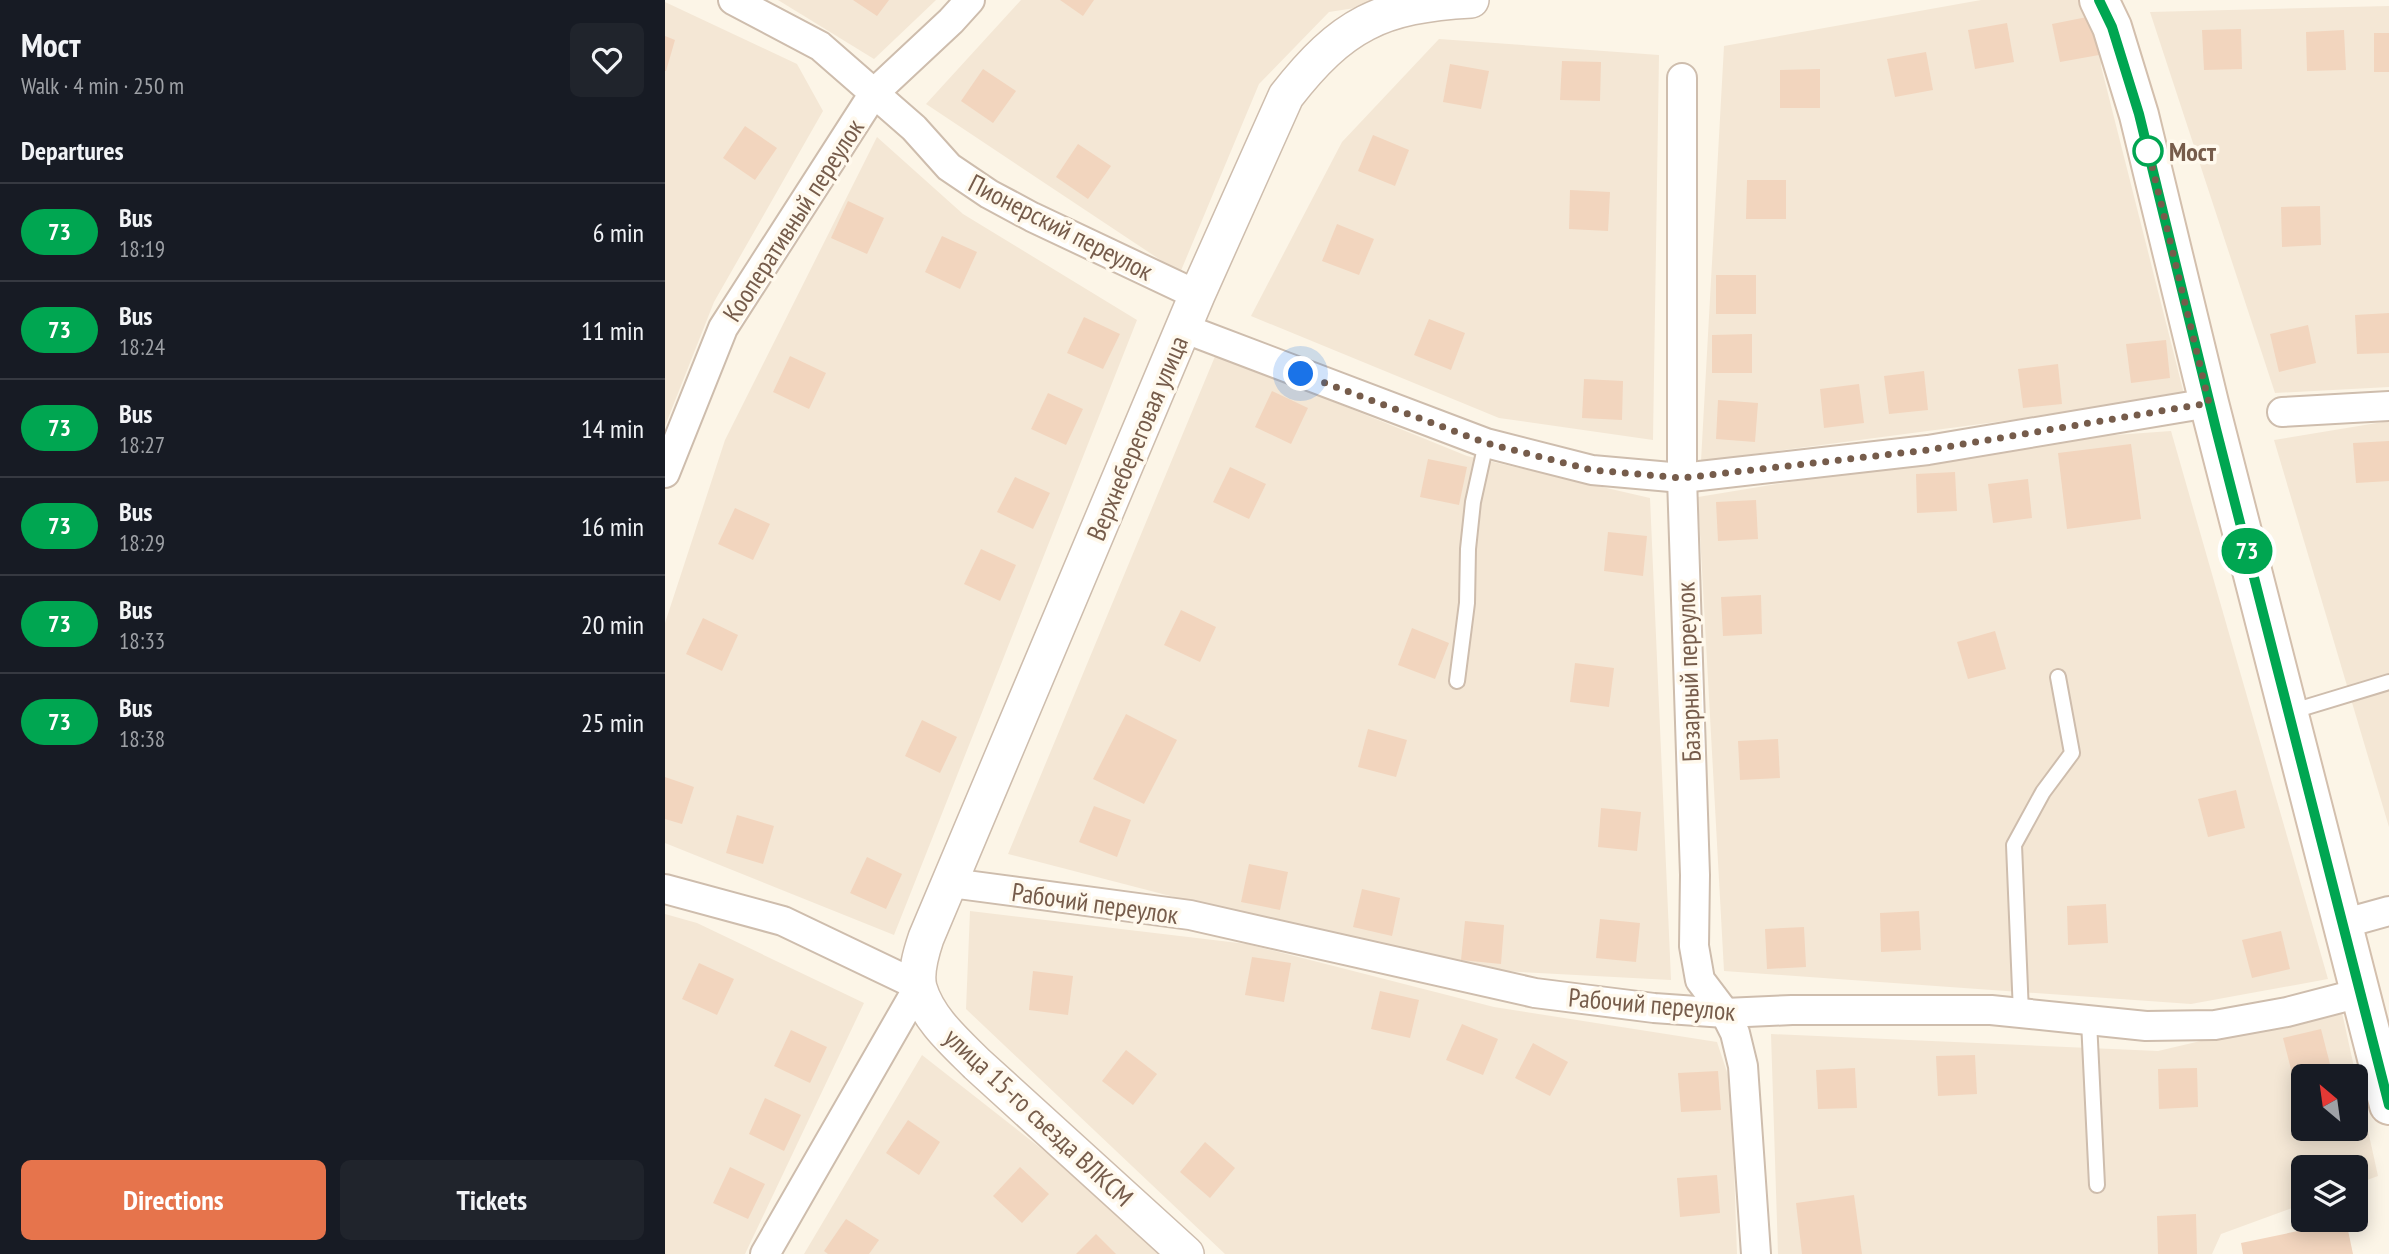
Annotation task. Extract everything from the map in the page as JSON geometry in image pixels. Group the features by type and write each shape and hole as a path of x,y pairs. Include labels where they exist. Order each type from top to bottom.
{"main road":[{"path":"2099,0 2112,27 2139,114 2209,403 2389,1105"}],"street":[{"name":"Пионерский переулок","path":"733,0 820,46 913,128 949,167 989,194 1032,218 1197,295"},
{"name":"Кооперативный переулок","path":"665,473 723,328 874,93 970,0"},
{"name":"Верхнебереговая улица","path":"919,986 919,961 926,938 1197,295 1286,96 1307,69 1334,44 1366,22 1400,9 1437,2 1471,0"},
{"name":"Базарный переулок","path":"1682,78 1682,478 1695,946 1700,980 1725,1013 1735,1033 1743,1066 1756,1254"},
{"path":"1183,328 1486,443 1592,470 1682,478 1928,450 2209,403"},
{"path":"2281,412 2389,406"},
{"path":"665,875 693,897"},
{"name":"Рабочий переулок","path":"951,883 1190,915 1535,993 1654,1008 1725,1013 1792,1010 1991,1010 2146,1026 2215,1025 2287,1013 2360,993"},
{"path":"665,889 783,921 919,986 765,1254"},
{"path":"2342,924 2389,911"},
{"name":"улица 15-го съезда ВЛКСМ","path":"919,986 929,1008 947,1034 1186,1254"}],"lane":[{"path":"1457,681 1467,603 1468,549 1473,502 1486,443"},
{"path":"2021,1013 2014,845 2043,792 2073,753 2058,677"},
{"path":"2288,712 2389,682"},
{"path":"2089,1021 2097,1185"}],"shaded area":[{"path":"778,0 936,0 874,59"},
{"path":"1021,0 1407,0 1329,12 1259,84 1180,273 926,104"},
{"path":"1981,0 2089,0 2103,26 2101,66 2184,394 1701,461 1724,46"},
{"path":"665,2 797,64 823,111 714,302 665,426"},
{"path":"2389,6 2389,387 2275,393 2150,12"},
{"path":"1439,39 1659,55 1653,440 1499,418 1251,316 1342,142"},
{"path":"877,137 963,214 1137,320 894,935 665,843 665,623 725,440"},
{"path":"1216,354 1467,456 1650,498 1671,980 1483,970 1367,940 1178,898 1008,854"},
{"path":"2389,421 2389,827 2274,440"},
{"path":"2171,431 2328,979 2191,1004 1724,971 1698,497 2046,440"},
{"path":"970,911 1247,944 1494,1007 1717,1042 1731,1084 1737,1254 1225,1254 966,1009"},
{"path":"665,914 697,923 864,1003 745,1254 665,1254"},
{"path":"2341,1008 2353,1064 2291,1064 2291,1141 2368,1141 2368,1131 2378,1176 2368,1180 2368,1155 2291,1155 2291,1208 2221,1234 2212,1254 1778,1254 1771,1034 2158,1051"},
{"path":"922,1055 1122,1212 1168,1254 804,1254"}],"building":[{"path":"853,0 889,0 877,16"},
{"path":"1060,0 1094,0 1083,16"},
{"path":"2092,16 2099,55 2060,62 2052,24"},
{"path":"2007,23 2014,62 1975,69 1968,30"},
{"path":"2241,29 2242,69 2204,70 2202,30"},
{"path":"2344,30 2346,70 2307,71 2306,32"},
{"path":"2374,33 2389,33 2389,72 2374,72"},
{"path":"665,36 675,40 666,71 665,71"},
{"path":"1926,52 1933,90 1895,97 1887,59"},
{"path":"1562,61 1601,62 1600,101 1560,100"},
{"path":"1450,64 1489,71 1481,109 1443,102"},
{"path":"983,69 1016,91 993,123 961,101"},
{"path":"1820,69 1820,108 1780,108 1780,70"},
{"path":"745,126 777,148 755,180 723,158"},
{"path":"1373,135 1409,150 1395,186 1358,171"},
{"path":"1078,144 1111,166 1088,199 1056,177"},
{"path":"1747,180 1786,180 1786,219 1746,219"},
{"path":"1570,190 1610,192 1608,231 1569,229"},
{"path":"848,201 884,218 867,254 831,238"},
{"path":"2320,206 2321,245 2282,247 2281,207"},
{"path":"1337,224 1374,239 1359,275 1322,261"},
{"path":"942,236 977,252 960,289 925,272"},
{"path":"1716,275 1756,275 1756,314 1716,314"},
{"path":"2389,313 2389,353 2357,354 2355,315"},
{"path":"1084,317 1120,334 1103,369 1067,353"},
{"path":"1429,319 1465,333 1451,370 1414,355"},
{"path":"2308,325 2316,363 2279,372 2270,334"},
{"path":"1752,334 1752,373 1712,373 1712,335"},
{"path":"2166,340 2170,378 2131,383 2126,344"},
{"path":"790,356 826,373 809,409 773,392"},
{"path":"2058,364 2062,404 2023,408 2018,369"},
{"path":"1924,371 1928,410 1889,414 1884,376"},
{"path":"1584,379 1623,381 1622,420 1582,418"},
{"path":"1859,384 1864,423 1824,428 1820,389"},
{"path":"1272,391 1308,408 1291,444 1255,427"},
{"path":"1048,393 1083,409 1066,445 1031,429"},
{"path":"1718,400 1758,403 1755,442 1716,439"},
{"path":"2389,441 2389,481 2356,483 2353,443"},
{"path":"2131,444 2141,519 2067,529 2058,453"},
{"path":"1428,459 1467,467 1459,505 1420,497"},
{"path":"1230,467 1266,484 1249,519 1213,502"},
{"path":"1955,472 1957,511 1917,513 1916,474"},
{"path":"1015,477 1050,493 1033,529 997,512"},
{"path":"2028,479 2032,518 1993,523 1988,484"},
{"path":"1756,500 1758,539 1718,541 1716,502"},
{"path":"735,508 770,524 753,560 718,544"},
{"path":"1608,532 1647,536 1643,576 1604,571"},
{"path":"981,549 1016,565 1000,601 964,584"},
{"path":"1761,595 1762,634 1723,636 1721,597"},
{"path":"1181,610 1216,627 1200,662 1164,645"},
{"path":"703,618 738,635 722,671 686,654"},
{"path":"1412,628 1449,643 1435,679 1398,665"},
{"path":"1995,631 2006,669 1968,679 1957,642"},
{"path":"1575,663 1614,668 1609,707 1570,702"},
{"path":"1126,714 1177,740 1144,804 1093,779"},
{"path":"922,720 957,737 940,773 905,756"},
{"path":"1368,729 1407,740 1396,777 1358,767"},
{"path":"1778,739 1780,778 1740,780 1738,741"},
{"path":"665,777 694,787 682,824 665,819"},
{"path":"2236,790 2245,828 2208,837 2198,799"},
{"path":"1094,806 1131,820 1117,857 1079,842"},
{"path":"1601,808 1641,812 1637,851 1598,847"},
{"path":"737,815 774,826 763,864 726,853"},
{"path":"867,857 902,874 886,909 850,893"},
{"path":"1249,864 1288,872 1280,910 1241,902"},
{"path":"1362,889 1400,898 1392,936 1353,927"},
{"path":"2106,904 2108,943 2068,945 2067,906"},
{"path":"1919,911 1921,950 1881,952 1880,913"},
{"path":"1600,919 1640,923 1636,962 1596,958"},
{"path":"1465,921 1504,925 1501,964 1461,960"},
{"path":"1804,927 1806,967 1767,969 1765,929"},
{"path":"2281,931 2290,969 2252,978 2242,940"},
{"path":"1252,957 1291,963 1284,1002 1245,995"},
{"path":"699,963 734,979 717,1015 682,999"},
{"path":"1033,971 1073,976 1068,1015 1029,1010"},
{"path":"1380,991 1419,1000 1410,1038 1371,1029"},
{"path":"1462,1024 1498,1039 1483,1075 1446,1060"},
{"path":"2321,1029 2330,1064 2291,1064 2291,1069 2283,1038"},
{"path":"791,1030 827,1047 810,1083 774,1066"},
{"path":"1533,1043 1568,1062 1550,1096 1515,1078"},
{"path":"1126,1050 1157,1074 1133,1105 1102,1081"},
{"path":"1975,1055 1977,1094 1938,1096 1936,1056"},
{"path":"1855,1068 1857,1108 1818,1109 1816,1070"},
{"path":"2197,1068 2198,1107 2159,1109 2158,1069"},
{"path":"1718,1071 1721,1110 1681,1112 1678,1073"},
{"path":"765,1098 801,1115 784,1151 749,1134"},
{"path":"908,1120 940,1142 919,1175 886,1153"},
{"path":"1205,1142 1235,1168 1210,1198 1180,1172"},
{"path":"730,1167 765,1184 748,1219 713,1203"},
{"path":"1020,1167 1049,1194 1022,1223 993,1196"},
{"path":"1717,1175 1720,1213 1680,1217 1677,1178"},
{"path":"1854,1195 1862,1254 1802,1254 1796,1203"},
{"path":"2196,1214 2197,1254 2158,1254 2157,1216"},
{"path":"846,1219 879,1240 869,1254 828,1254 824,1251"},
{"path":"2294,1232 2348,1232 2353,1254 2243,1254 2241,1243"},
{"path":"1096,1234 1116,1254 1076,1254"}],"bus line":[{"name":"73","path":"2099,0 2112,27 2139,114 2216,429 2389,1105"}],"place":[{"name":"Мост","path":"2148,151"}],"route":[{"path":"1301,374 1486,443 1592,470 1682,478 1928,450 2209,403 2146,141 2148,151"}]}
